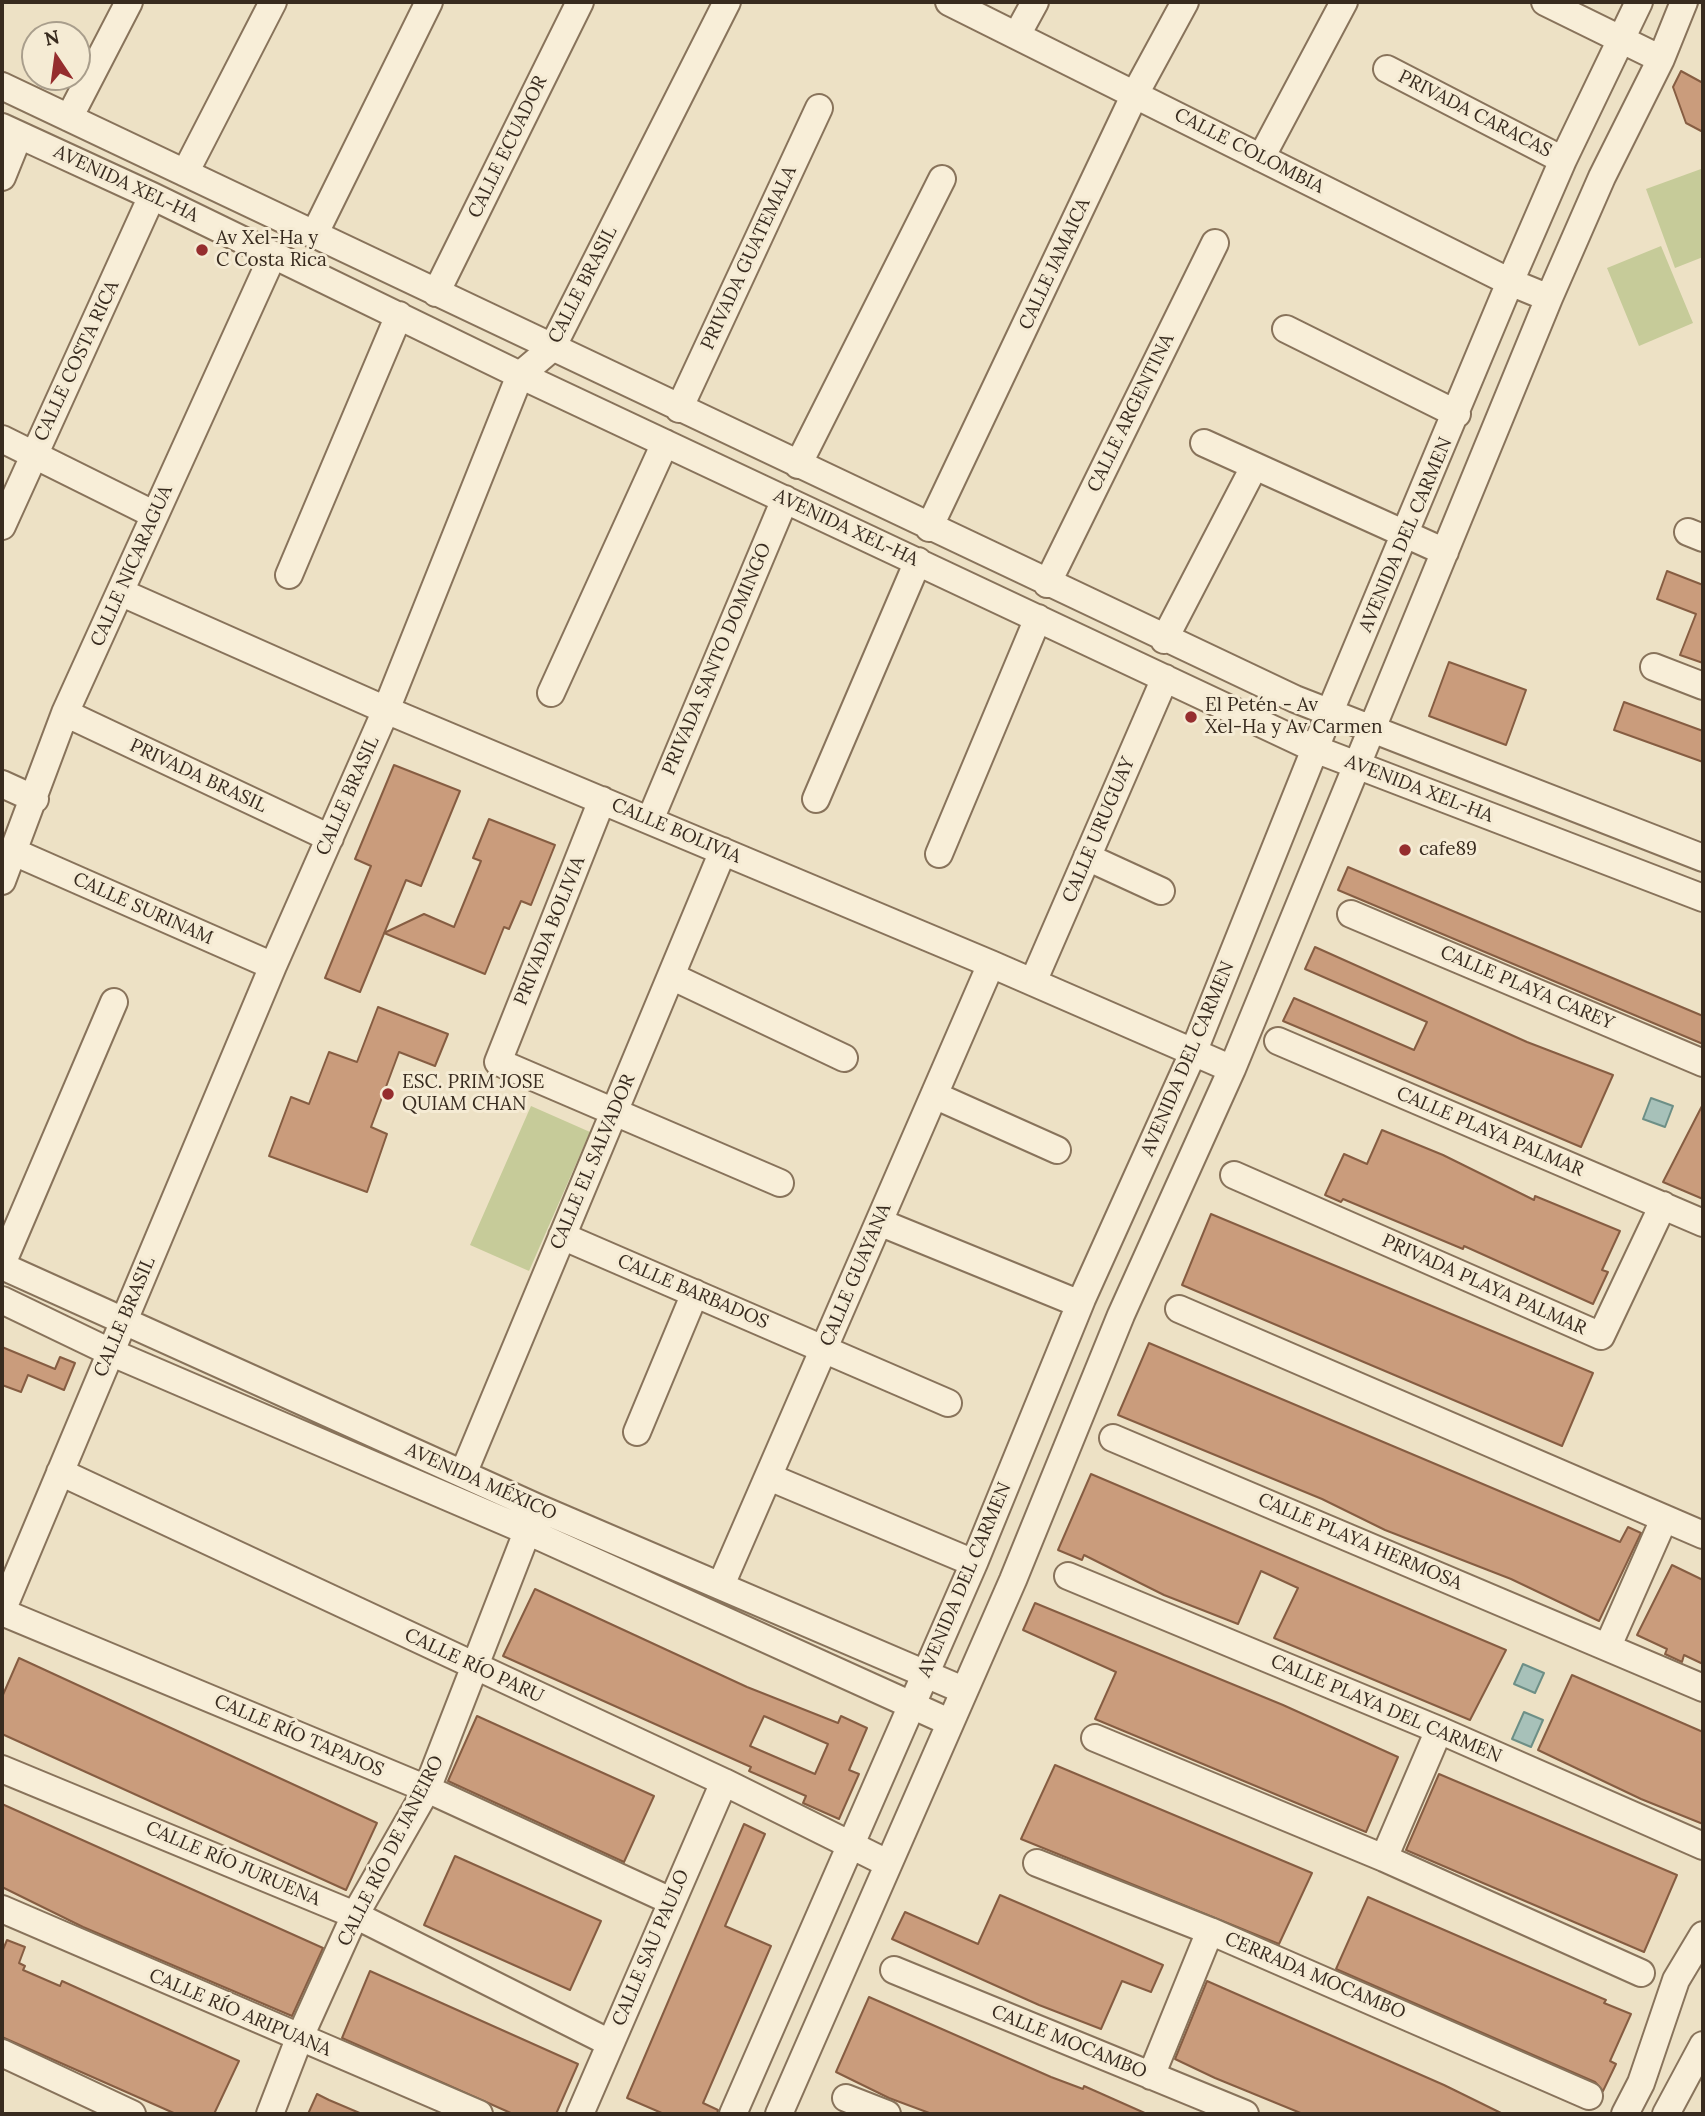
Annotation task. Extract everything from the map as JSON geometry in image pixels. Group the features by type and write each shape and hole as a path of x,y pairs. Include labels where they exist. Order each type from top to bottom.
{"street":[{"path":"69,118 129,2"},
{"path":"186,173 273,2"},
{"path":"314,235 429,2"},
{"name":"CALLE ECUADOR","path":"436,293 580,2"},
{"name":"CALLE BRASIL","path":"2,1612 273,966 386,710 520,375 552,348 727,2"},
{"name":"CALLE COLOMBIA","path":"949,2 1510,282 1549,298"},
{"path":"1017,35 1034,2"},
{"name":"CALLE JAMAICA","path":"929,528 1135,94 1185,2"},
{"path":"1261,158 1344,2"},
{"path":"1545,2 1661,58"},
{"name":"AVENIDA DEL CARMEN","path":"733,2114 974,1563 1080,1304 1193,1053 1329,714 1406,536 1510,282 1563,160 1639,2"},
{"path":"779,2114 1013,1580 1121,1315 1232,1069 1549,298 1602,177 1661,58 1684,2"},
{"name":"PRIVADA CARACAS","path":"1387,69 1563,160"},
{"name":"AVENIDA XEL-HA","path":"2,86 1164,640 1329,714 1703,858"},
{"name":"PRIVADA GUATEMALA","path":"679,408 819,108"},
{"path":"2,177 10,131"},
{"name":"AVENIDA XEL-HA","path":"10,131 274,254 520,375 1315,749 1703,898"},
{"path":"798,466 942,178"},
{"name":"CALLE COSTA RICA","path":"2,526 152,196"},
{"name":"CALLE ARGENTINA","path":"1047,584 1214,243"},
{"name":"CALLE NICARAGUA","path":"2,881 35,799 65,713 274,254"},
{"path":"289,575 399,315"},
{"path":"1286,329 1457,414"},
{"path":"2,439 155,515"},
{"path":"551,693 665,443"},
{"path":"1204,443 1445,552"},
{"path":"1164,640 1254,467"},
{"name":"PRIVADA SANTO DOMINGO","path":"650,820 785,499"},
{"path":"816,799 918,561"},
{"name":"CALLE BOLIVIA","path":"120,592 386,710 723,850 1232,1069"},
{"path":"939,855 1038,618"},
{"path":"1654,667 1703,687"},
{"name":"CALLE URUGUAY","path":"1033,982 1165,678"},
{"name":"PRIVADA BRASIL","path":"65,713 330,838"},
{"path":"2,784 35,799"},
{"name":"PRIVADA BOLIVIA","path":"602,800 498,1062 614,1111"},
{"name":"CALLE EL SALVADOR","path":"463,1474 723,850"},
{"name":"CALLE SURINAM","path":"14,852 273,966"},
{"path":"1087,857 1161,891"},
{"name":"CALLE PLAYA CAREY","path":"1350,914 1703,1063"},
{"name":"CALLE GUAYANA","path":"721,1585 991,964"},
{"path":"671,976 844,1058"},
{"path":"2,1265 114,1002"},
{"name":"CALLE PLAYA PALMAR","path":"1278,1041 1703,1223"},
{"path":"934,1095 1057,1150"},
{"path":"614,1111 780,1182"},
{"name":"PRIVADA PLAYA PALMAR","path":"1234,1175 1601,1336 1663,1205"},
{"path":"879,1222 1080,1304"},
{"name":"CALLE BARBADOS","path":"562,1236 947,1403"},
{"name":"AVENIDA MÉXICO","path":"2,1265 463,1474 532,1519 910,1706 949,1722"},
{"path":"637,1432 695,1293"},
{"name":"AVENIDA MÉXICO","path":"2,1300 110,1352 532,1519 721,1585 963,1690"},
{"path":"1179,1309 1703,1535"},
{"name":"CALLE PLAYA HERMOSA","path":"1113,1438 1703,1688"},
{"name":"CALLE RÍO PARU","path":"60,1472 724,1782 887,1863"},
{"path":"769,1477 974,1563"},
{"name":"CALLE RÍO DE JANEIRO","path":"270,2114 299,2039 355,1915 427,1789 477,1667 532,1519"},
{"path":"1608,1646 1664,1520"},
{"name":"CALLE PLAYA DEL CARMEN","path":"1068,1576 1439,1730 1703,1846"},
{"name":"CALLE RÍO TAPAJOS","path":"2,1612 427,1789 671,1901"},
{"path":"1384,1858 1439,1730"},
{"path":"1095,1738 1384,1858 1642,1973"},
{"name":"CALLE RÍO JURUENA","path":"2,1769 355,1915 610,2043"},
{"name":"CALLE SAU PAULO","path":"580,2114 724,1782"},
{"name":"CERRADA MOCAMBO","path":"1037,1863 1210,1931 1590,2096"},
{"name":"CALLE RÍO ARIPUANA","path":"2,1909 299,2039 479,2114"},
{"path":"1152,2076 1210,1931"},
{"path":"1630,2113 1676,1980 1703,1935"},
{"name":"CALLE MOCAMBO","path":"894,1970 1245,2114"},
{"path":"1666,2114 1703,2045"},
{"path":"2,2053 132,2114"},
{"path":"846,2098 887,2114"}],"green space":[{"path":"1701,169 1703,257 1675,268 1646,189"},
{"path":"1661,246 1693,323 1639,346 1607,268"},
{"path":"531,1106 590,1132 529,1271 470,1245"}],"water":[{"path":"1651,1098 1673,1106 1665,1127 1643,1119"},
{"path":"1523,1664 1544,1673 1535,1693 1514,1684"},
{"path":"1524,1712 1543,1720 1531,1747 1512,1739"}],"building":[{"path":"1681,71 1703,83 1703,132 1686,123 1673,87"},
{"path":"1667,571 1703,585 1703,663 1680,655 1696,614 1657,599"},
{"path":"1449,662 1526,690 1506,745 1429,716"},
{"path":"1624,702 1703,731 1703,762 1614,730"},
{"path":"394,765 460,791 421,886 406,880 360,992 325,978 371,866 355,859"},
{"path":"489,819 555,845 531,905 521,901 509,929 504,927 485,974 384,933 424,914 454,927 481,861 473,858"},
{"path":"1348,867 1703,1016 1703,1044 1338,890"},
{"path":"1315,947 1527,1042 1613,1075 1581,1147 1283,1021 1294,998 1414,1050 1427,1022 1305,969"},
{"path":"378,1007 448,1034 435,1066 399,1052 371,1127 387,1134 367,1192 269,1156 291,1097 309,1104 329,1052 357,1062"},
{"path":"1703,1104 1703,1199 1663,1182"},
{"path":"1382,1130 1443,1155 1534,1200 1535,1196 1620,1231 1602,1270 1608,1272 1593,1304 1464,1246 1463,1249 1343,1199 1341,1202 1325,1195 1344,1154 1367,1164"},
{"path":"1211,1214 1593,1373 1562,1446 1182,1285"},
{"path":"1149,1343 1620,1542 1628,1527 1641,1533 1599,1621 1511,1579 1385,1530 1322,1499 1118,1415"},
{"path":"2,1347 55,1369 60,1357 75,1363 64,1390 28,1375 21,1392 2,1385"},
{"path":"1091,1474 1506,1650 1470,1720 1274,1638 1298,1588 1261,1571 1238,1624 1164,1595 1084,1555 1082,1560 1058,1550"},
{"path":"1672,1565 1703,1580 1703,1664 1684,1655 1682,1662 1665,1654 1667,1649 1637,1635"},
{"path":"535,1589 747,1687 838,1723 841,1716 867,1728 849,1770 859,1774 839,1819 803,1803 806,1796 749,1771 751,1767 503,1656","holes":["764,1716 828,1744 815,1774 750,1746"]},
{"path":"1035,1603 1283,1705 1398,1757 1366,1832 1095,1719 1116,1672 1023,1630"},
{"path":"19,1658 377,1823 346,1890 2,1734 2,1697"},
{"path":"1572,1675 1703,1732 1703,1824 1641,1799 1538,1750"},
{"path":"477,1716 654,1796 624,1862 448,1781"},
{"path":"1055,1765 1312,1873 1279,1944 1021,1839"},
{"path":"1439,1774 1677,1875 1644,1952 1406,1850"},
{"path":"2,1804 323,1948 292,2016 83,1927 2,1887"},
{"path":"744,1824 765,1834 725,1926 771,1946 703,2103 718,2110 717,2114 664,2114 627,2098"},
{"path":"455,1856 601,1921 570,1990 424,1925"},
{"path":"1000,1895 1163,1965 1151,1992 1122,1981 1101,2029 1039,2005 892,1939 905,1912 978,1944"},
{"path":"1368,1897 1606,2000 1604,2003 1631,2014 1610,2061 1616,2064 1603,2091 1595,2082 1336,1969"},
{"path":"7,1940 25,1947 19,1963 25,1966 23,1970 60,1986 62,1981 239,2061 214,2114 176,2114 2,2037 2,1952"},
{"path":"370,1971 578,2064 556,2114 513,2114 342,2038"},
{"path":"1207,1981 1444,2085 1503,2114 1303,2114 1215,2078 1175,2059"},
{"path":"869,1997 1051,2077 1083,2089 1084,2086 1147,2114 932,2114 889,2098 836,2072"},
{"path":"317,2094 329,2100 362,2114 308,2114"}],"place":[{"name":"Av Xel-Ha y C Costa Rica","path":"202,250"},
{"name":"El Petén - Av Xel-Ha y Av Carmen","path":"1191,717"},
{"name":"cafe89","path":"1405,850"},
{"name":"ESC. PRIM JOSE QUIAM CHAN","path":"388,1094"}]}
